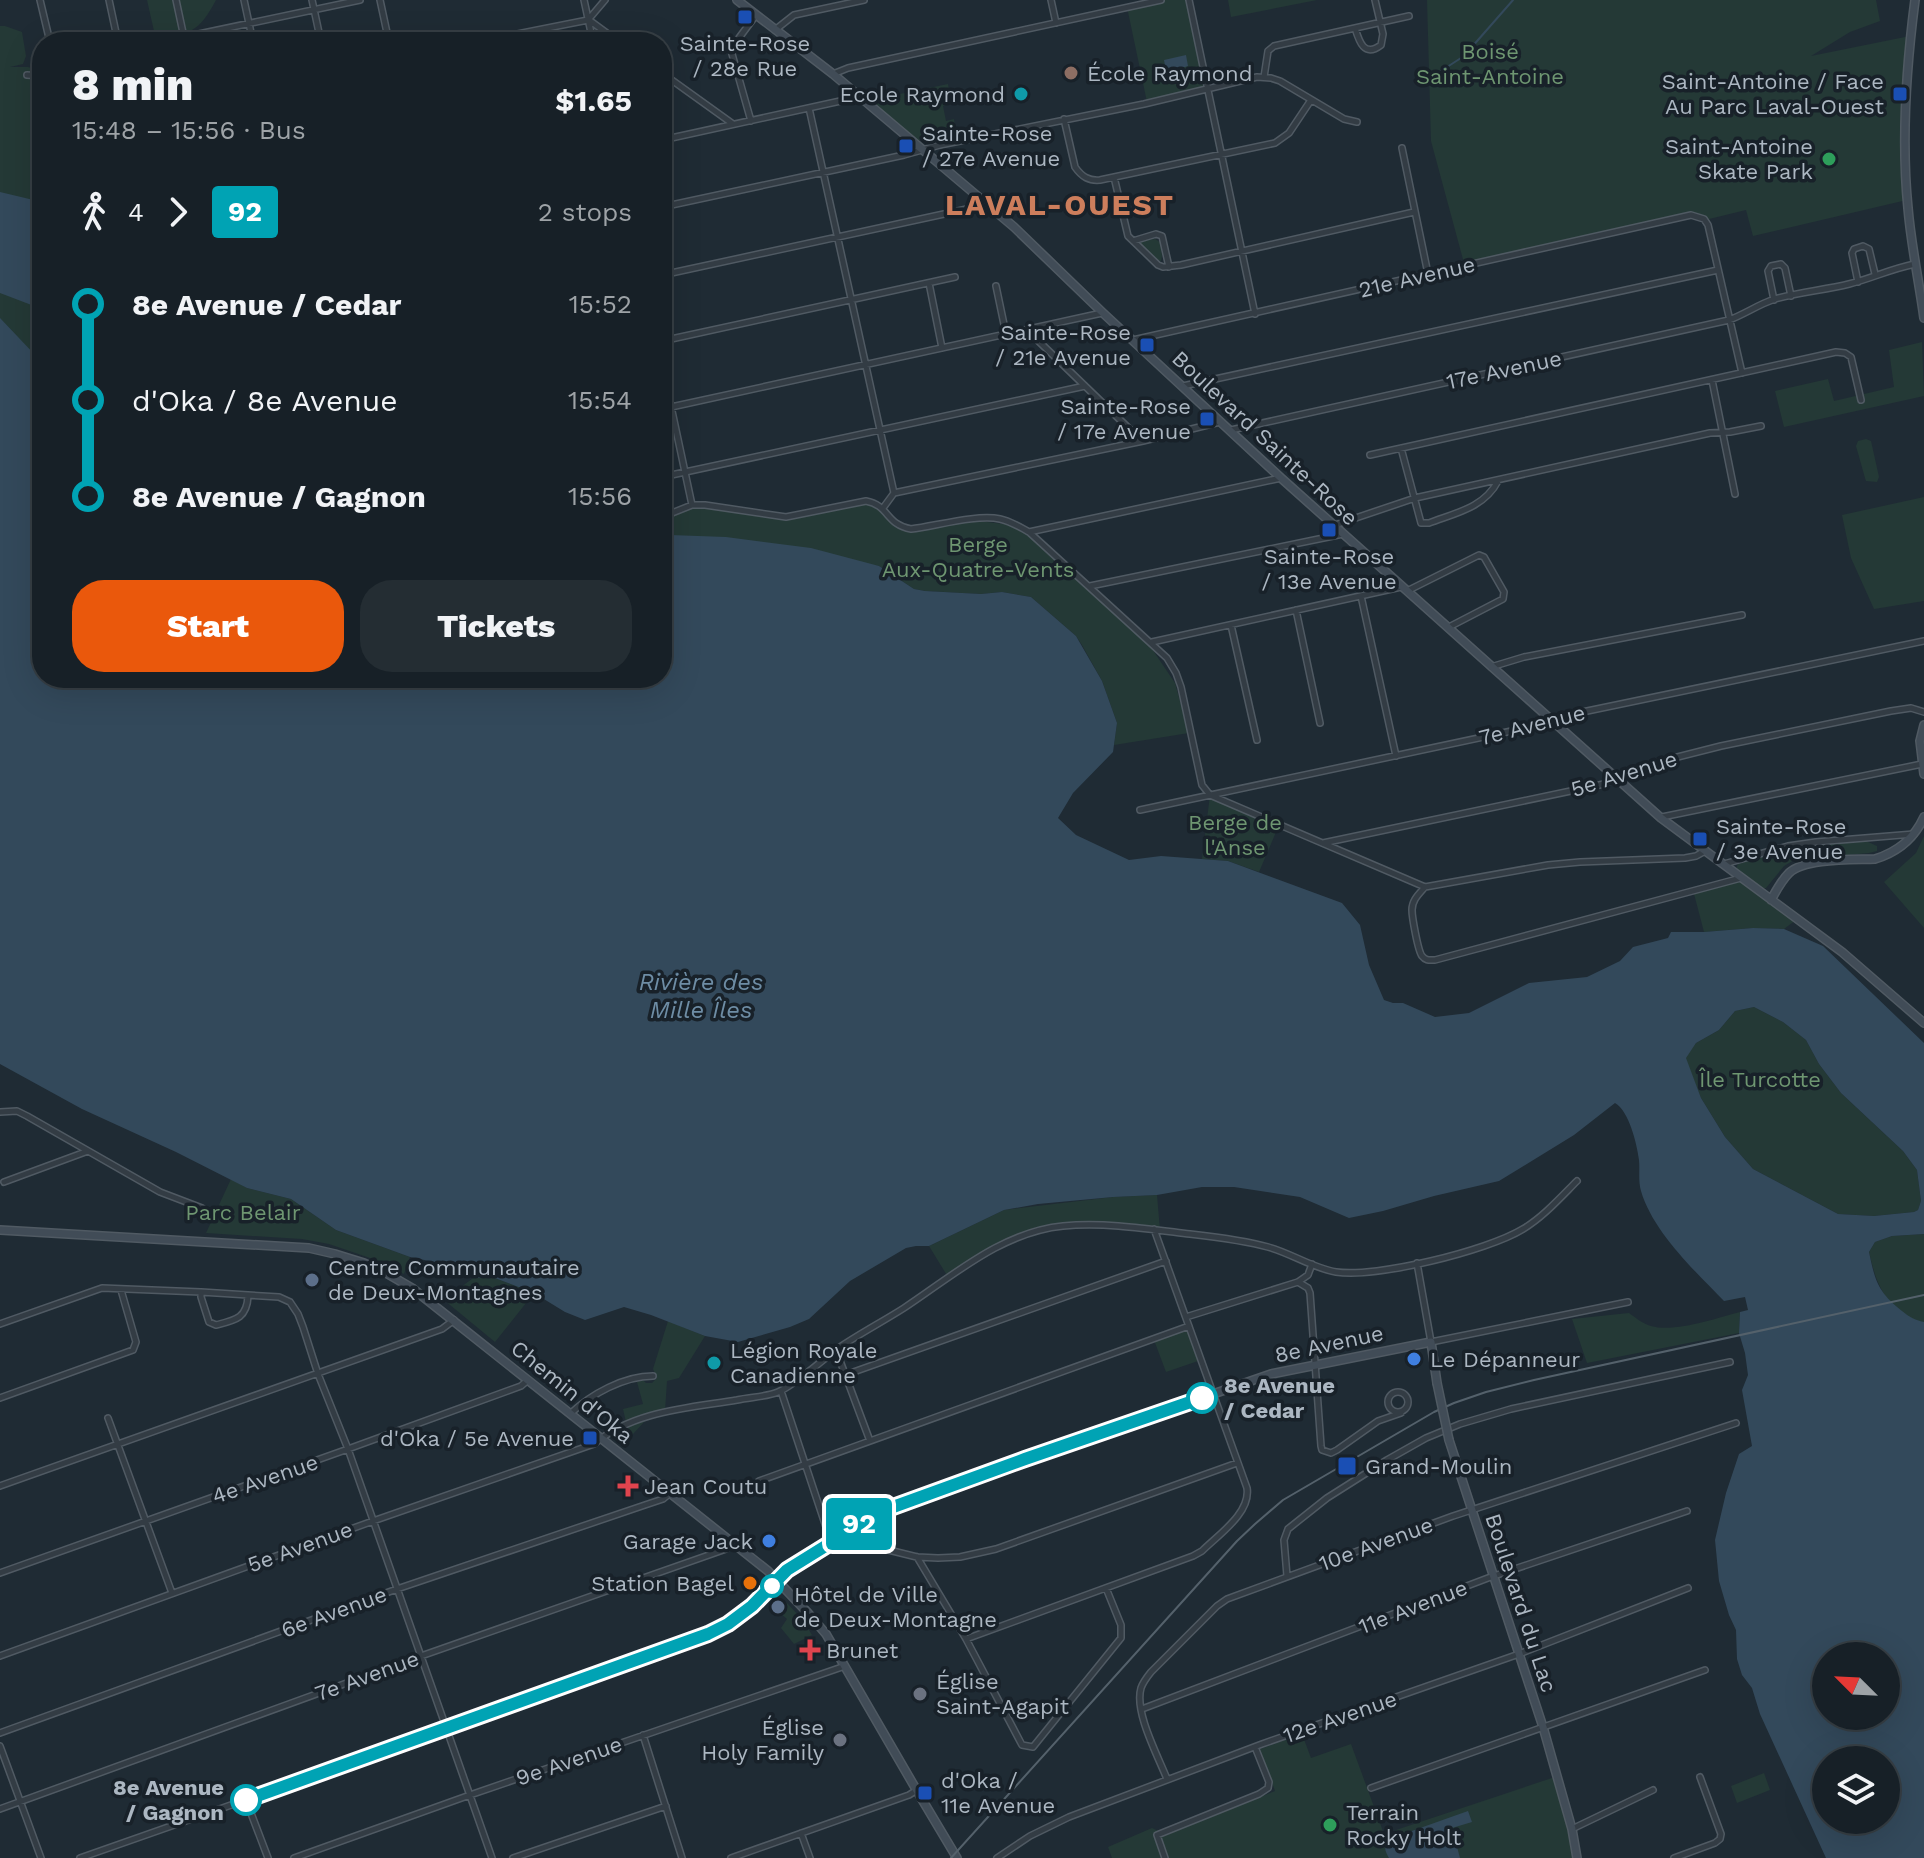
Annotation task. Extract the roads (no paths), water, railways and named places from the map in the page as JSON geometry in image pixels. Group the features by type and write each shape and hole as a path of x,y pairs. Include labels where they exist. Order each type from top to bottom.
{"street":[{"path":"40,0 48,32"},
{"path":"109,0 116,32"},
{"path":"176,0 182,32"},
{"path":"244,0 251,32"},
{"path":"312,0 319,32"},
{"path":"215,32 360,0"},
{"path":"380,0 387,32"},
{"path":"584,0 591,32"},
{"path":"527,32 588,20 605,0"},
{"name":"Boulevard Sainte-Rose","path":"737,0 833,74 1014,227 1281,478 1661,818 1842,952 1924,1023"},
{"path":"775,30 794,15 864,0"},
{"path":"1051,0 1056,23"},
{"path":"833,74 848,68 1161,0"},
{"path":"1189,0 1255,314"},
{"path":"1355,28 1364,48 1376,49 1381,45 1383,39 1375,0"},
{"path":"1915,0 1905,95 1905,131 1908,210 1918,261 1924,318"},
{"path":"751,121 732,54 733,46 756,15"},
{"path":"1264,77 1270,48 1409,16"},
{"path":"588,20 605,32"},
{"path":"27,75 32,75"},
{"path":"672,205 1157,101 1250,78 1264,77 1287,85 1344,119 1357,122"},
{"path":"672,80 733,124"},
{"path":"672,138 845,100 857,94"},
{"path":"1064,119 1078,172 1094,180 1269,144 1283,138 1294,127 1311,99"},
{"path":"809,108 894,493"},
{"path":"1402,148 1428,274"},
{"path":"1114,177 1125,232 1158,265 1169,267 1414,212"},
{"path":"672,273 967,209 982,200"},
{"name":"21e Avenue","path":"1132,340 1686,216 1701,218 1708,225 1718,270"},
{"path":"1133,241 1156,234 1162,236 1169,267"},
{"path":"1858,282 1852,253 1854,249 1863,246 1869,249 1875,274"},
{"name":"17e Avenue","path":"1230,430 1729,320 1774,300 1858,282 1918,261"},
{"path":"1774,300 1768,271 1771,266 1781,264 1785,268 1791,296"},
{"path":"1182,386 1718,270 1742,373"},
{"path":"672,339 955,277"},
{"path":"929,283 942,348"},
{"path":"996,286 1006,334"},
{"path":"672,407 1103,313"},
{"path":"1027,330 1143,441"},
{"path":"1370,455 1836,352 1851,357 1861,400"},
{"path":"1712,380 1735,494"},
{"path":"672,475 1085,386"},
{"path":"672,412 692,505"},
{"path":"883,508 894,493 1221,422"},
{"path":"1335,525 1415,498 1710,433 1761,426"},
{"path":"1401,448 1421,523 1429,523 1476,505 1493,491 1499,480"},
{"path":"1029,532 1281,478"},
{"path":"672,513 692,505 705,505 786,517 866,501 883,508 892,522 902,528 985,518 1011,523 1029,532 1167,658 1176,673 1185,703 1202,785 1210,795 1425,887 1548,865 1685,858 1705,851"},
{"path":"1090,586 1344,534"},
{"path":"1152,642 1404,589 1479,555 1484,557 1504,592 1503,599 1448,628"},
{"path":"1361,596 1396,756"},
{"path":"1296,610 1320,723"},
{"path":"1491,667 1524,657 1742,615"},
{"path":"1231,625 1257,740"},
{"name":"7e Avenue","path":"1140,810 1554,722 1568,715 1924,641"},
{"name":"5e Avenue","path":"1323,843 1604,784 1658,762 1721,746 1891,711 1911,708 1924,712"},
{"path":"1924,725 1920,741 1924,774"},
{"path":"1661,818 1922,764"},
{"path":"1771,900 1790,871 1809,864 1875,859 1886,855 1897,850 1914,834 1924,817"},
{"path":"1723,864 1788,846 1914,834"},
{"path":"1884,837 1886,855"},
{"path":"1425,887 1415,899 1412,910 1419,950 1427,960 1435,960 1741,878"},
{"path":"0,1112 17,1111 160,1192 202,1208"},
{"path":"4,1182 89,1151"},
{"path":"831,1542 781,1391 836,1350 1004,1242 1030,1232 1063,1226 1154,1229 1266,1246 1332,1271 1355,1274 1465,1252 1516,1233 1544,1213 1577,1181"},
{"path":"966,1639 1193,1556 1202,1551 1245,1507 1249,1497 1247,1488 1154,1229"},
{"name":"Chemin d'Oka","path":"0,1230 316,1249 357,1260 412,1288 776,1580 822,1629 957,1858"},
{"path":"845,1375 1166,1261"},
{"name":"Boulevard du Lac","path":"1417,1263 1449,1440 1543,1727 1572,1829 1577,1858"},
{"path":"1186,1317 1298,1282 1308,1275 1312,1264"},
{"path":"1298,1282 1310,1293 1322,1450 1327,1453 1337,1450 1378,1421 1386,1411 1389,1397 1394,1393 1404,1394 1409,1402 1406,1409 1378,1421"},
{"path":"0,1324 102,1288 279,1297 290,1302 298,1314 348,1449 492,1858"},
{"path":"0,1398 133,1350 136,1342 121,1290"},
{"path":"201,1292 209,1322 216,1325 239,1318 247,1307 248,1296"},
{"name":"8e Avenue","path":"80,1858 708,1634 752,1606 787,1570 882,1511 1025,1459 1271,1374 1628,1302"},
{"path":"0,1486 442,1329 454,1320"},
{"path":"759,1481 1189,1326"},
{"path":"836,1350 870,1441"},
{"path":"1287,1576 1284,1540 1288,1529 1327,1498 1426,1438 1511,1409 1730,1362"},
{"path":"570,1414 616,1385 653,1376"},
{"name":"4e Avenue","path":"0,1573 521,1386 528,1380"},
{"name":"5e Avenue","path":"0,1656 594,1444 619,1426 658,1414 781,1391"},
{"path":"1388,1404 1391,1410 1401,1413"},
{"path":"108,1418 172,1593"},
{"name":"10e Avenue","path":"1142,1709 1140,1691 1143,1682 1227,1599 1472,1510 1736,1423"},
{"path":"844,1533 852,1541 917,1557 960,1557 996,1549 1237,1463"},
{"name":"6e Avenue","path":"0,1733 397,1589 663,1499 669,1494"},
{"name":"11e Avenue","path":"1142,1709 1493,1577 1687,1511"},
{"name":"7e Avenue","path":"0,1809 733,1544"},
{"path":"917,1557 966,1639 1022,1745 1027,1747 1033,1747 1121,1638 1121,1625 1106,1588"},
{"name":"12e Avenue","path":"997,1858 1030,1836 1069,1817 1255,1747 1519,1654 1688,1588"},
{"name":"9e Avenue","path":"294,1858 845,1666"},
{"path":"1371,1788 1705,1670"},
{"path":"1142,1709 1167,1779"},
{"path":"643,1735 682,1858"},
{"path":"0,1746 41,1858"},
{"path":"1165,1858 1157,1835 1268,1788 1269,1782 1255,1747"},
{"path":"1674,1858 1720,1839 1721,1834 1700,1777"},
{"path":"731,1858 917,1790"},
{"path":"1572,1829 1653,1790"},
{"path":"246,1800 268,1858"},
{"path":"513,1858 666,1806"},
{"path":"801,1833 810,1858"}],"water":[{"path":"1186,55 1188,66 1182,68 1184,77 1175,79 1173,69 1166,71 1164,60"},
{"path":"0,192 32,200 32,305 0,293"},
{"name":"Rivière des Mille Îles","path":"0,318 32,352 32,688 672,688 672,535 726,537 811,548 879,566 914,589 981,594 1002,592 1031,597 1076,636 1102,681 1117,723 1113,752 1073,793 1058,818 1076,835 1129,860 1161,856 1228,861 1342,903 1360,925 1369,965 1384,1000 1403,1003 1435,1017 1469,1013 1529,983 1587,977 1620,961 1633,947 1668,938 1671,932 1784,929 1823,946 1924,1043 1924,1234 1892,1236 1875,1242 1869,1252 1883,1292 1905,1313 1924,1322 1924,1858 1826,1858 1815,1834 1900,1834 1900,1746 1812,1746 1812,1827 1760,1714 1752,1688 1742,1675 1737,1659 1736,1630 1719,1581 1715,1540 1739,1454 1752,1446 1742,1390 1748,1375 1739,1333 1740,1312 1748,1310 1745,1297 1724,1301 1676,1250 1655,1221 1641,1191 1639,1160 1632,1128 1615,1103 1574,1135 1499,1181 1349,1218 1300,1197 1234,1187 1202,1187 1157,1195 1038,1204 1004,1210 929,1246 906,1248 850,1281 809,1319 738,1342 705,1336 624,1307 585,1320 534,1293 492,1277 473,1278 453,1266 410,1257 336,1230 291,1199 247,1188 82,1109 0,1064","holes":["1754,1007 1783,1022 1806,1040 1841,1093 1903,1151 1917,1170 1921,1201 1918,1210 1874,1216 1838,1214 1753,1169 1725,1137 1701,1098 1686,1058 1696,1043 1719,1030 1735,1011"]},
{"path":"1468,1811 1472,1822 1452,1828 1460,1858 1389,1858 1385,1845 1392,1838"}],"waterway":[{"path":"1441,71 1464,56 1513,0"}],"tram line":[{"path":"951,1858 1255,1524 1283,1500 1434,1412 1486,1392 1534,1380 1924,1295"}],"place":[{"name":"Sainte-Rose / 28e Rue","path":"745,17"},
{"name":"École Raymond","path":"1071,73"},
{"name":"Ecole Raymond","path":"1021,94"},
{"name":"Saint-Antoine / Face Au Parc Laval-Ouest","path":"1900,94"},
{"name":"Sainte-Rose / 27e Avenue","path":"906,146"},
{"name":"Saint-Antoine Skate Park","path":"1829,159"},
{"name":"Sainte-Rose / 21e Avenue","path":"1147,345"},
{"name":"Sainte-Rose / 17e Avenue","path":"1207,419"},
{"name":"Sainte-Rose / 13e Avenue","path":"1329,530"},
{"name":"Sainte-Rose / 3e Avenue","path":"1700,839"},
{"name":"Centre Communautaire de Deux-Montagnes","path":"312,1280"},
{"name":"Le Dépanneur","path":"1414,1359"},
{"name":"Légion Royale Canadienne","path":"714,1363"},
{"name":"8e Avenue / Cedar","path":"1202,1398"},
{"name":"d'Oka / 5e Avenue","path":"590,1438"},
{"name":"Grand-Moulin","path":"1347,1466"},
{"name":"Jean Coutu","path":"628,1486"},
{"name":"Garage Jack","path":"769,1541"},
{"name":"Station Bagel","path":"750,1583"},
{"name":"Hôtel de Ville de Deux-Montagne","path":"778,1607"},
{"name":"Brunet","path":"810,1650"},
{"name":"Église Saint-Agapit","path":"920,1694"},
{"name":"Église Holy Family","path":"840,1740"},
{"name":"d'Oka / 11e Avenue","path":"925,1793"},
{"name":"8e Avenue / Gagnon","path":"246,1800"},
{"name":"Terrain Rocky Holt","path":"1330,1825"}],"district":[{"name":"LAVAL-OUEST","path":"1060,204"}],"park label":[{"name":"Boisé Saint-Antoine","path":"1490,64"},
{"name":"Berge Aux-Quatre-Vents","path":"978,556"},
{"name":"Berge de l'Anse","path":"1235,834"},
{"name":"Île Turcotte","path":"1760,1079"},
{"name":"Parc Belair","path":"243,1212"}]}
